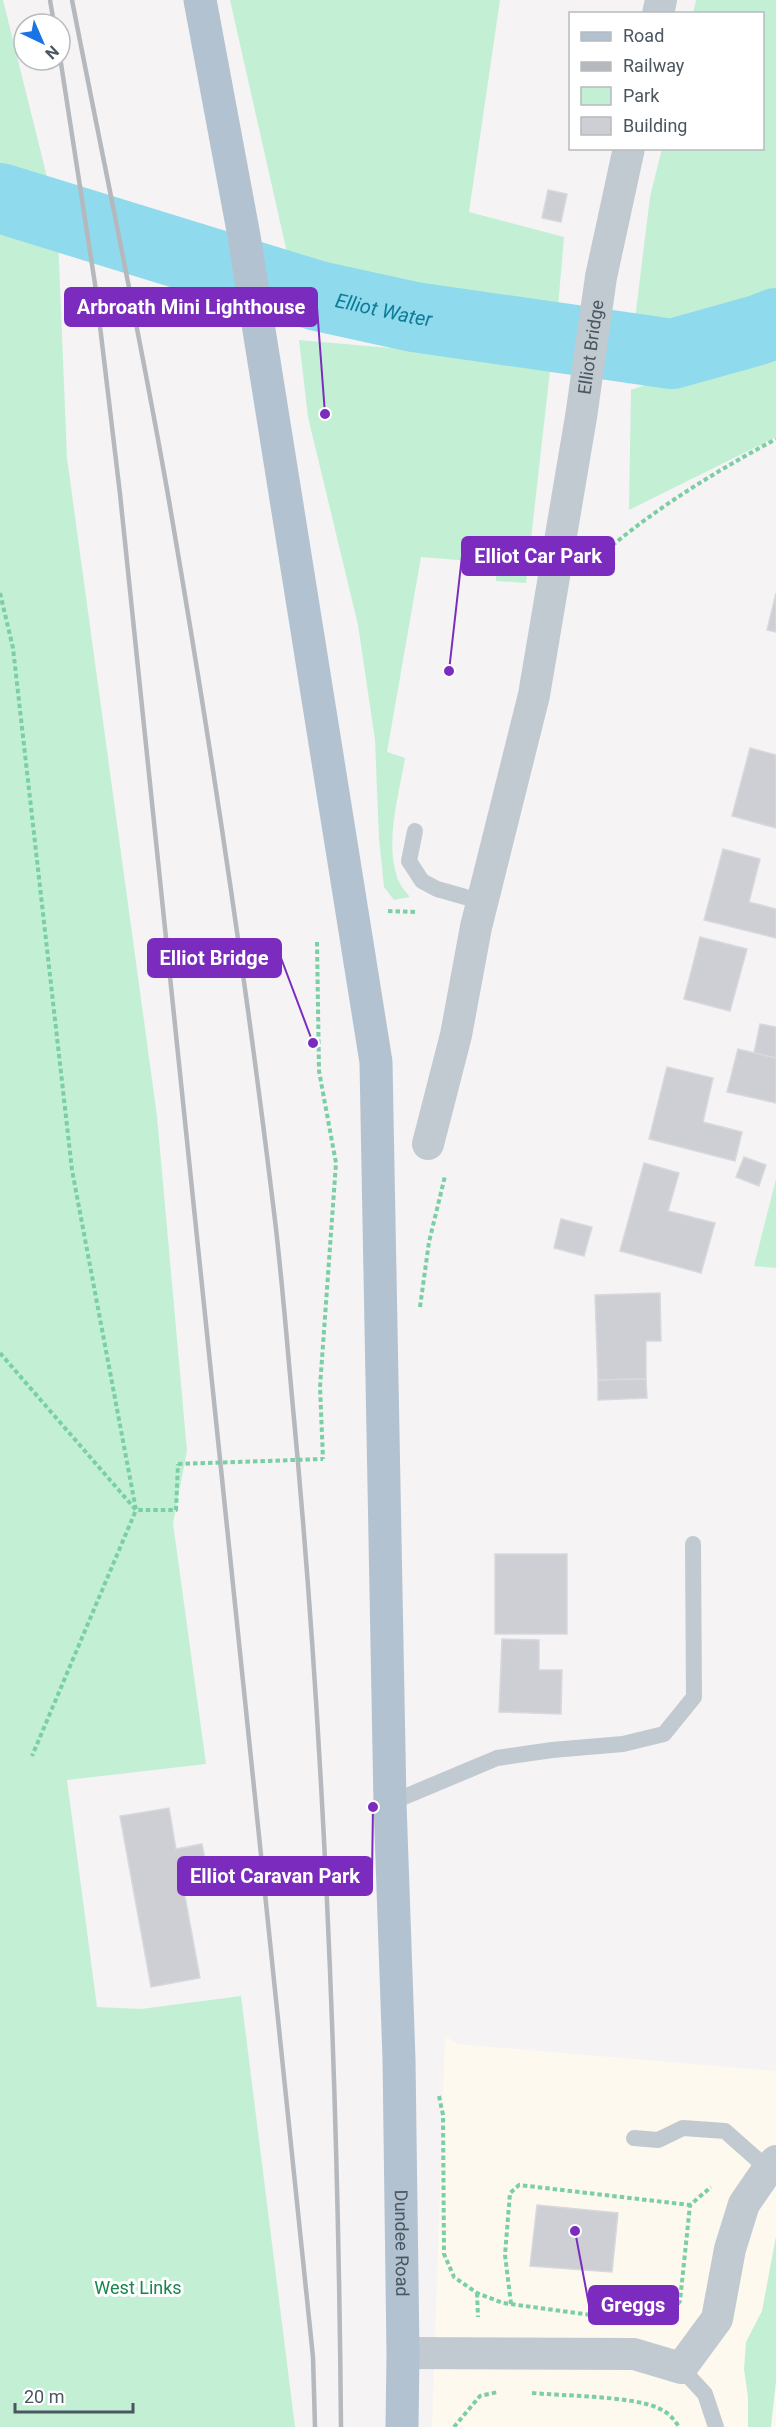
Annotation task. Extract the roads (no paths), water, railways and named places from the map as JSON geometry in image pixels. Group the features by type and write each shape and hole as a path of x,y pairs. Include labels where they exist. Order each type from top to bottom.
{"main road":[{"name":"Dundee Road","path":"200,0 244,236 376,1062 390,1803 399,2059 402,2427"}],"street":[{"name":"Elliot Bridge","path":"428,1144 456,1035 483,903 534,695 552,598 601,277 629,150"},
{"path":"403,2352 634,2354 681,2368 717,2319 730,2249 744,2204 772,2165"}],"lane":[{"path":"415,831 409,861 422,881 437,889 483,903"},
{"path":"390,1803 497,1758 552,1749 623,1744 664,1734 694,1697 693,1544"},
{"path":"634,2138 658,2140 683,2128 725,2131 772,2165"},
{"path":"681,2368 705,2394 716,2427"}],"water":[{"path":"0,168 47,177 58,237 0,229"}],"waterway":[{"name":"Elliot Water","path":"0,198 318,296 414,317 672,354 776,323"}],"railway":[{"path":"50,0 52,12"},
{"path":"72,0 145,371 183,584 239,942 277,1236 314,1662 328,1917 337,2172 341,2427"},
{"path":"62,72 95,284 120,494 313,2357 315,2427"}],"place":[{"name":"Arbroath Mini Lighthouse","path":"325,414"},
{"name":"Elliot Car Park","path":"449,671"},
{"name":"Elliot Bridge","path":"313,1043"},
{"name":"Elliot Caravan Park","path":"373,1807"},
{"name":"Greggs","path":"575,2231"}],"park label":[{"name":"West Links","path":"138,2288"}]}
